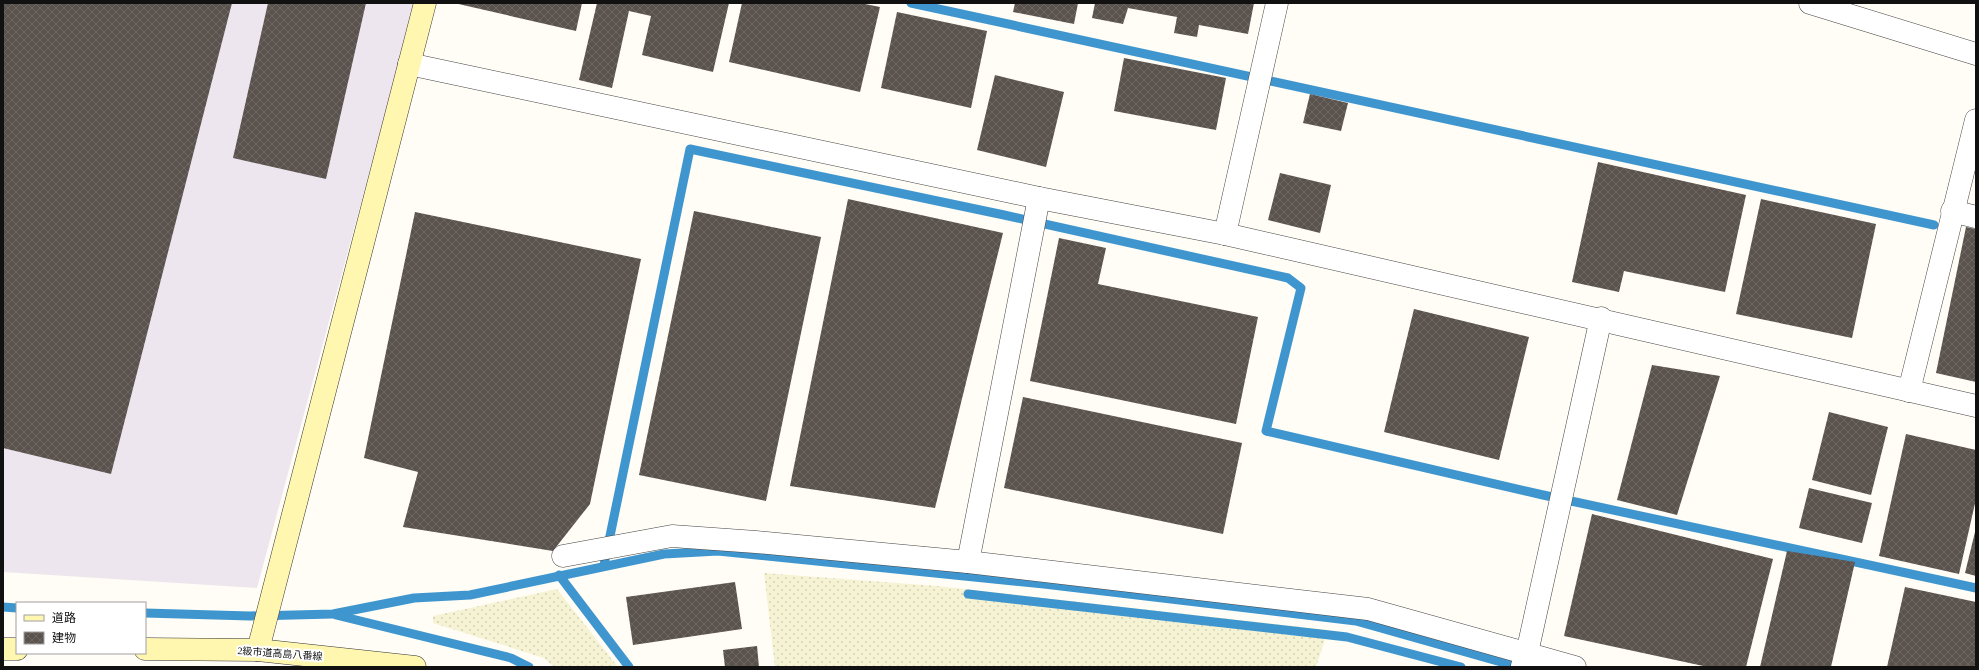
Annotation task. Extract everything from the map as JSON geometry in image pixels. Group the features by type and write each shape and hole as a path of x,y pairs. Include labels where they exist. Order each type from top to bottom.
{"street":[{"path":"258,650 425,3"},
{"path":"1225,234 1277,3"},
{"path":"1810,3 1850,9 1976,54"},
{"path":"409,64 1038,198 1225,234 1601,318 1976,406"},
{"path":"1909,391 1952,211 1976,120"},
{"path":"968,562 1038,198"},
{"path":"1952,211 1976,217"},
{"path":"1524,660 1601,318"},
{"path":"563,556 672,536 756,542 968,562 1368,609 1524,660 1575,667"},
{"path":"3,649 16,649"},
{"name":"2級市道高島八番線","path":"146,649 258,650 415,667"}],"shaded area":[{"path":"3,3 415,3 257,588 3,572"},
{"path":"764,573 937,586 1328,630 1316,667 775,667"},
{"path":"557,589 618,667 554,667 544,658 433,623 433,616"}],"building":[{"path":"3,3 232,3 111,474 3,448"},
{"path":"268,3 366,3 326,179 233,158"},
{"path":"454,3 582,3 576,31"},
{"path":"597,3 729,3 713,72 642,55 651,16 629,11 612,88 579,80"},
{"path":"742,3 860,3 880,7 860,92 729,62"},
{"path":"1015,3 1078,3 1074,24 1013,12"},
{"path":"1095,3 1254,3 1248,34 1199,25 1197,37 1174,33 1177,17 1128,8 1123,24 1092,18"},
{"path":"897,12 987,31 971,108 881,88"},
{"path":"1124,58 1226,78 1216,130 1114,111"},
{"path":"995,75 1064,92 1046,167 977,150"},
{"path":"1310,94 1348,103 1341,131 1303,123"},
{"path":"1598,162 1746,195 1725,292 1624,271 1619,292 1572,282"},
{"path":"1280,173 1331,185 1320,233 1268,220"},
{"path":"848,199 1003,233 935,508 790,486"},
{"path":"1761,199 1876,224 1852,338 1736,314"},
{"path":"694,211 821,237 766,501 639,475"},
{"path":"415,212 641,259 590,504 553,551 403,527 418,472 364,458"},
{"path":"1966,227 1976,229 1976,382 1936,373"},
{"path":"1059,238 1106,248 1098,284 1258,317 1236,424 1030,381"},
{"path":"1414,309 1529,337 1499,460 1384,432"},
{"path":"1652,365 1720,376 1677,515 1617,500"},
{"path":"1023,397 1242,443 1223,534 1004,488"},
{"path":"1829,412 1888,427 1871,495 1812,480"},
{"path":"1906,434 1976,450 1976,499 1959,574 1879,556"},
{"path":"1809,488 1872,503 1862,543 1799,528"},
{"path":"1592,514 1773,559 1746,667 1708,667 1564,636"},
{"path":"1976,532 1976,576 1965,573"},
{"path":"1787,551 1855,562 1831,667 1760,667"},
{"path":"735,582 742,629 633,645 626,597"},
{"path":"1905,587 1976,602 1976,667 1887,667"},
{"path":"757,646 759,667 725,667 723,650"}],"waterway":[{"path":"911,3 1934,225"},
{"path":"604,565 690,149 1004,215 1288,278 1301,288 1266,431 1543,495 1976,588"},
{"path":"146,613 250,616 333,614 414,598 470,595 664,554 718,551 1044,584 1356,621 1519,667"},
{"path":"559,575 629,667"},
{"path":"968,594 1347,637 1461,667"},
{"path":"3,607 16,608"},
{"path":"336,615 511,658 529,667"}]}
